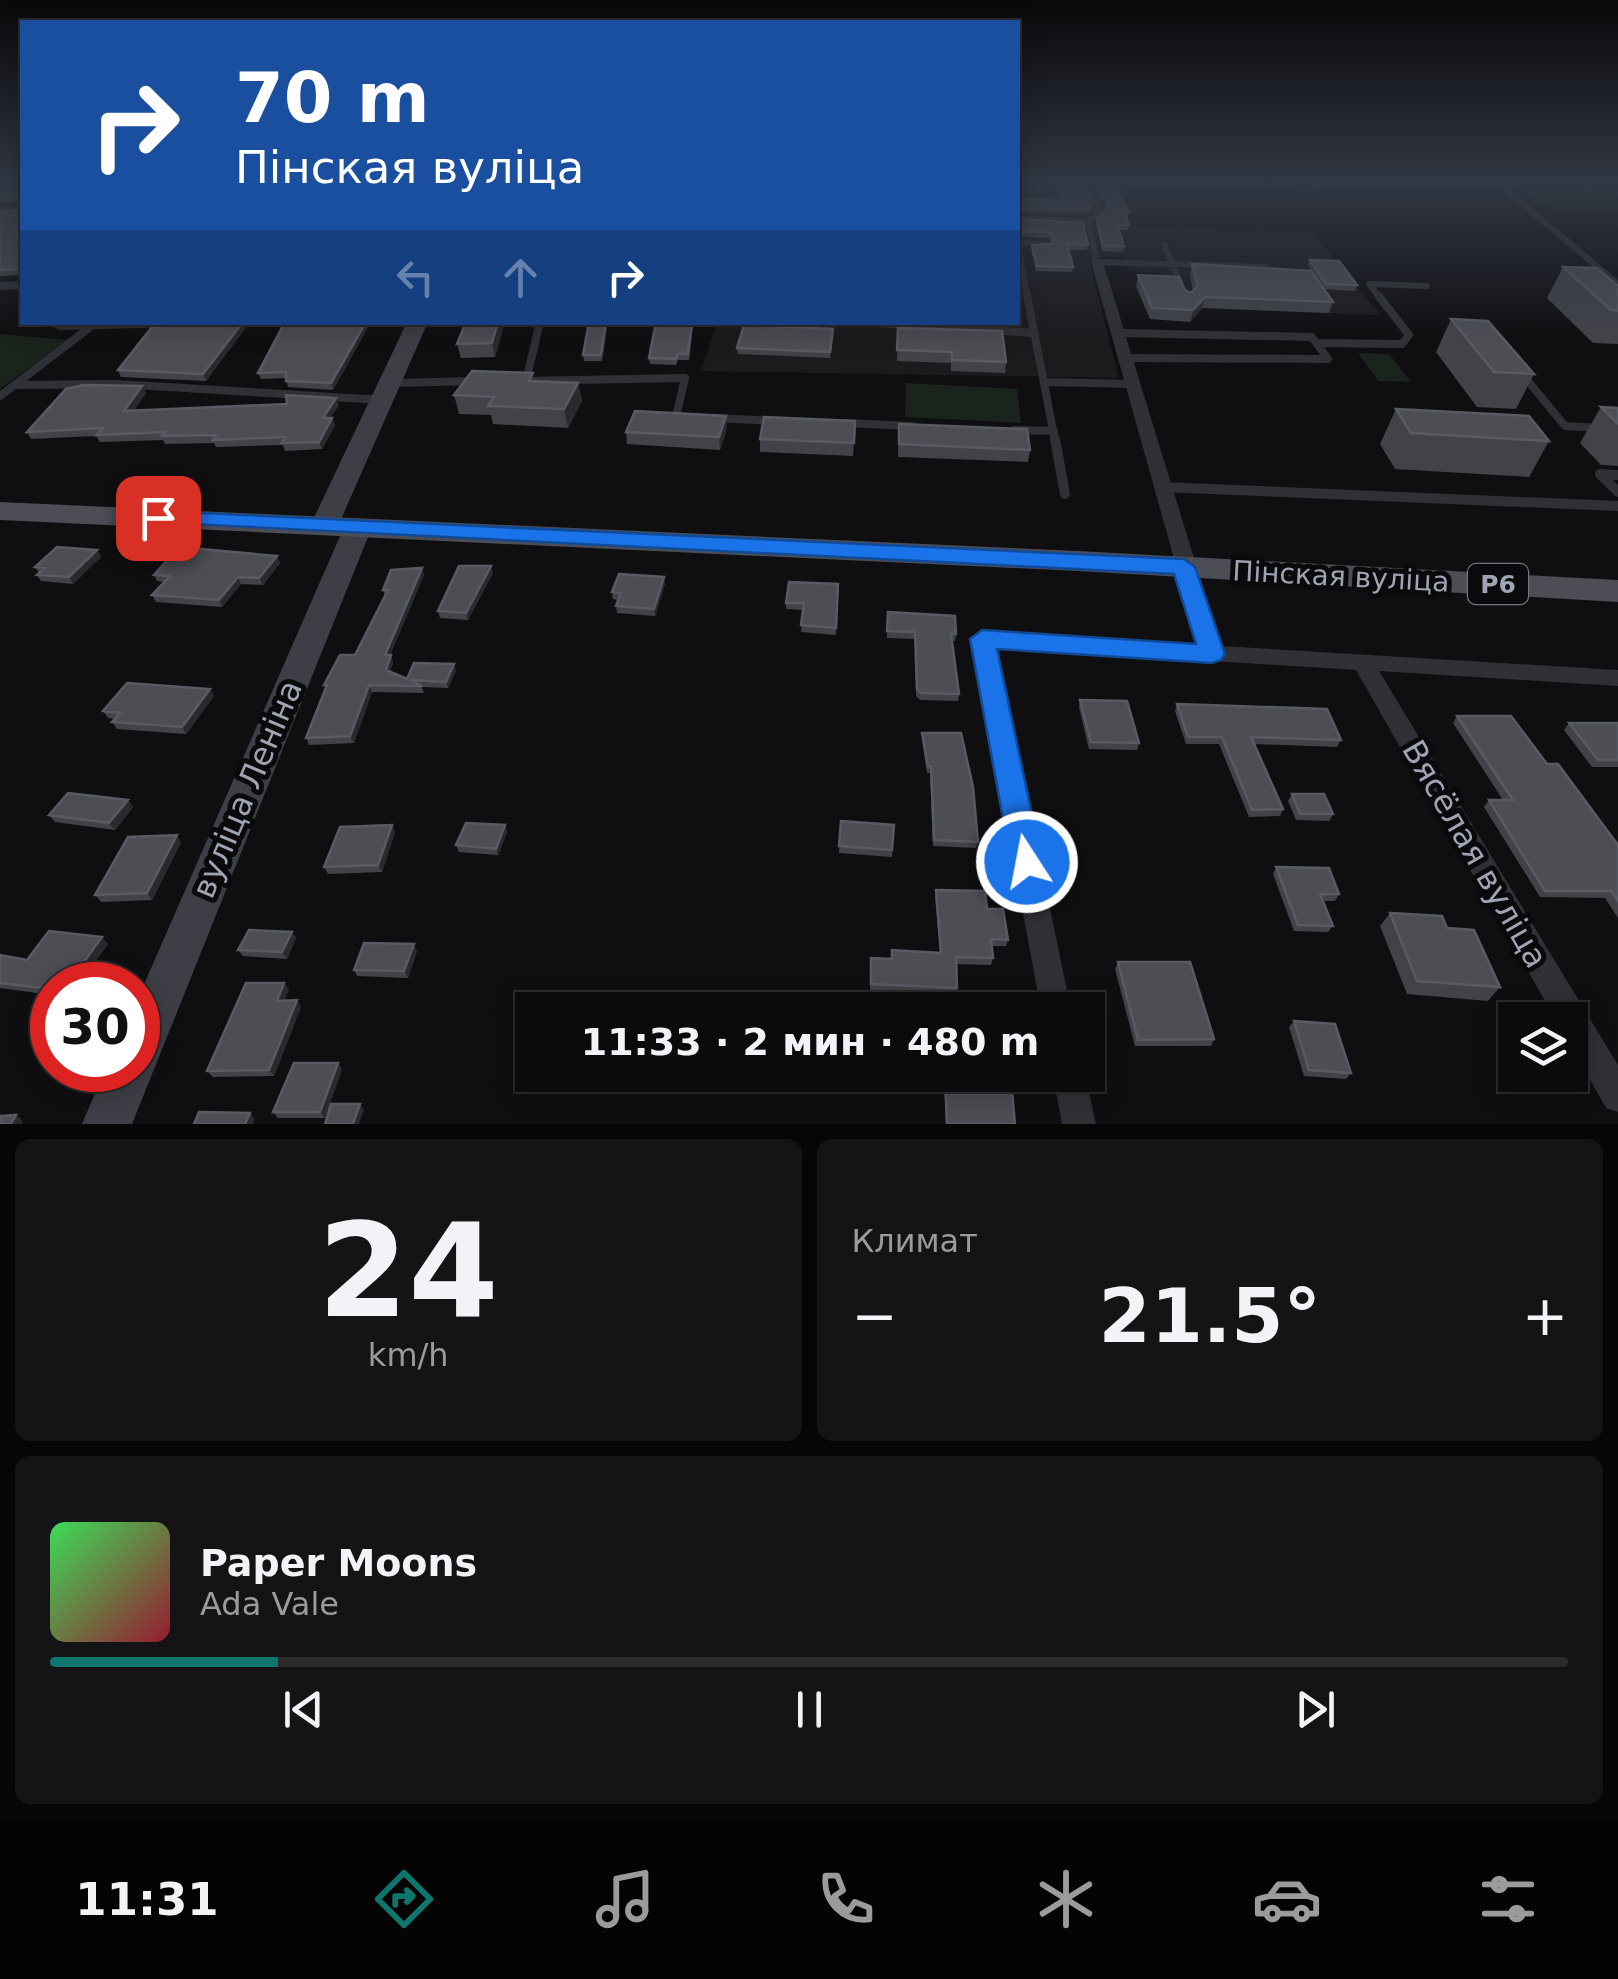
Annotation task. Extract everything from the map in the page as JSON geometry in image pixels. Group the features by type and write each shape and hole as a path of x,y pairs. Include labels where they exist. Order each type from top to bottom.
{"main road":[{"name":"Пінская вуліца","path":"0,511 340,518 1618,591"}],"street":[{"path":"1097,262 1121,333 1184,567"},
{"path":"60,325 154,325"},
{"name":"вуліца Леніна","path":"160,994 387,391 417,325"},
{"name":"Пінская вуліца","path":"1184,567 1212,654"},
{"path":"1052,992 982,639 1618,678"},
{"name":"Вясёлая вуліца","path":"1363,663 1618,1096"},
{"path":"108,1124 121,1092"},
{"path":"1072,1092 1078,1124"}],"lane":[{"path":"1091,234 1097,262 1267,267"},
{"path":"1559,234 1618,284"},
{"path":"1020,244 1046,244"},
{"path":"1164,244 1188,298"},
{"path":"1020,254 1066,494"},
{"path":"1317,343 1402,344 1409,335 1369,284 1428,286"},
{"path":"1020,296 1028,296"},
{"path":"526,381 539,325"},
{"path":"907,325 1035,333"},
{"path":"0,396 89,328"},
{"path":"1121,333 1312,337 1328,360 1127,358"},
{"path":"1511,361 1565,426 1618,429"},
{"path":"508,381 685,378 676,417 790,421"},
{"path":"15,385 387,391 490,381"},
{"path":"1045,382 1134,384"},
{"path":"828,422 923,426"},
{"path":"998,429 1054,431"},
{"path":"1618,475 1600,474 1618,492"},
{"path":"1161,487 1618,506"}],"shaded area":[{"path":"1020,234 1314,234 1380,315 1202,308 1199,303 1166,292 1160,273 1129,271 1125,257 1110,256 1089,259 1119,378 701,371 716,325 1020,325"},
{"path":"0,334 67,340 0,389"},
{"path":"1358,353 1389,354 1411,382 1378,381"},
{"path":"906,383 1017,389 1021,423 905,417"}],"building":[{"path":"0,234 20,234 20,269 0,270"},
{"path":"1052,234 1086,234 1088,245 1067,244 1073,267 1037,266 1032,245 1051,244"},
{"path":"1100,234 1120,234 1124,246 1103,246"},
{"path":"1310,260 1339,261 1357,285 1326,284"},
{"path":"1192,264 1311,271 1333,302 1205,297 1193,310 1152,308 1138,275 1179,277 1191,293 1198,286"},
{"path":"1563,267 1597,268 1618,286 1618,311 1611,310"},
{"path":"1451,319 1488,321 1534,374 1494,372"},
{"path":"241,325 203,374 118,370 152,327"},
{"path":"283,325 364,325 331,383 286,381 286,372 258,373"},
{"path":"465,325 497,325 492,343 457,344"},
{"path":"588,325 606,325 601,355 583,355"},
{"path":"655,325 692,325 688,354 678,354 676,359 649,358"},
{"path":"744,325 833,329 830,352 737,348"},
{"path":"898,328 1002,331 1006,362 952,360 952,352 897,350"},
{"path":"472,371 533,373 529,381 578,383 564,409 488,406 494,397 454,395"},
{"path":"84,385 142,386 124,411 287,404 286,395 336,398 323,418 332,418 319,442 282,443 286,437 213,440 216,435 162,436 166,432 96,435 103,428 27,432 66,389"},
{"path":"1601,407 1618,408 1618,424"},
{"path":"1396,409 1529,416 1549,441 1411,433"},
{"path":"635,411 726,416 719,437 626,432"},
{"path":"764,417 855,421 854,443 760,439"},
{"path":"899,424 1027,429 1030,450 899,444"},
{"path":"57,547 97,550 69,577 37,575 45,568 35,567"},
{"path":"179,547 277,556 259,578 238,577 219,600 152,595 170,576 154,575"},
{"path":"459,566 491,566 466,613 438,611"},
{"path":"422,568 385,655 391,655 386,670 407,679 414,663 454,664 446,682 410,680 422,686 369,685 350,736 306,738 324,685 340,655 355,655 388,590 383,590 391,570"},
{"path":"619,574 664,577 654,609 616,606 621,593 612,592"},
{"path":"789,582 838,584 836,628 801,625 804,603 786,603"},
{"path":"888,612 955,616 956,634 951,634 959,694 921,693 917,689 915,632 887,631"},
{"path":"127,683 210,689 182,727 112,722 120,713 103,711"},
{"path":"1080,700 1127,701 1139,743 1091,742"},
{"path":"1177,704 1327,709 1341,740 1251,737 1283,809 1252,810 1222,737 1188,737"},
{"path":"1457,716 1511,716 1547,764 1558,764 1618,845 1618,901 1611,891 1545,891 1489,800 1513,800"},
{"path":"1569,723 1618,723 1618,760 1598,760"},
{"path":"922,733 961,733 973,787 978,842 934,840 931,766"},
{"path":"68,793 128,800 109,823 49,815"},
{"path":"1292,794 1324,794 1333,814 1300,814"},
{"path":"841,821 894,825 892,850 839,846"},
{"path":"466,823 505,825 496,849 456,845"},
{"path":"392,825 378,865 324,867 340,827"},
{"path":"177,835 147,893 95,895 128,837"},
{"path":"1276,867 1329,868 1339,894 1320,894 1333,926 1298,925"},
{"path":"936,890 985,891 987,909 1003,909 1008,940 991,939 993,958 956,957 957,988 871,984 871,958 892,959 892,950 941,953"},
{"path":"1390,913 1442,916 1447,928 1474,930 1500,987 1417,981"},
{"path":"249,930 292,932 282,952 238,950"},
{"path":"49,931 102,937 84,962 30,962 30,986 0,983 0,955 27,960"},
{"path":"364,943 414,944 404,971 354,970"},
{"path":"1118,962 1190,962 1214,1039 1138,1040"},
{"path":"246,983 284,983 277,1001 297,1000 269,1070 207,1071"},
{"path":"1294,1021 1335,1024 1351,1073 1309,1070"},
{"path":"294,1063 338,1063 320,1112 273,1112"},
{"path":"946,1092 1012,1092 1015,1124 947,1124"},
{"path":"331,1104 360,1104 353,1124 325,1124"},
{"path":"199,1112 250,1113 245,1124 194,1124"},
{"path":"16,1115 11,1124 0,1124 0,1116"}],"route":[{"path":"158,518 1184,567 1212,654 982,639 1027,862"}]}
